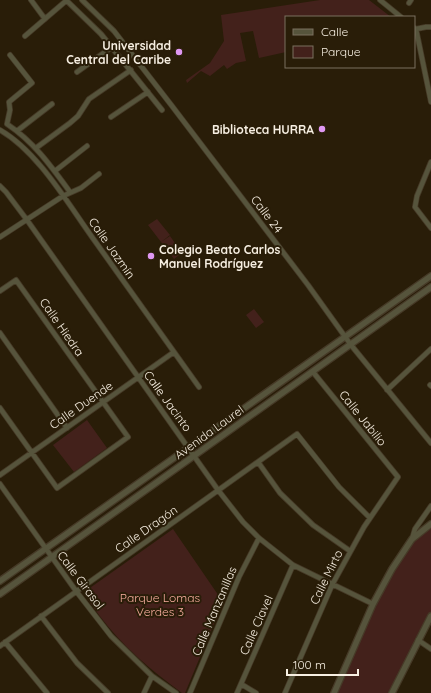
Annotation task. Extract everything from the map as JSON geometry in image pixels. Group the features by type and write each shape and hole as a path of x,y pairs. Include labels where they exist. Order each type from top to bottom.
{"street":[{"path":"31,0 45,19"},
{"path":"25,36 66,0 101,34 162,110"},
{"name":"Calle 24","path":"82,0 114,31 304,280 351,345 431,443"},
{"path":"380,0 400,16"},
{"path":"431,27 415,28 431,102"},
{"path":"77,72 112,47"},
{"path":"10,55 32,84 9,102 10,110 7,124 17,131 43,155 70,192"},
{"path":"36,148 78,116 89,99 131,70"},
{"path":"111,117 148,92"},
{"path":"17,131 52,104"},
{"name":"Calle Jazmín","path":"0,130 8,134 30,153 63,196 199,387"},
{"path":"55,171 88,146"},
{"path":"431,162 417,196 416,207 431,228"},
{"path":"0,237 63,196 81,188 99,174"},
{"name":"Calle Jacinto","path":"0,186 27,220 218,490 243,522 259,538 294,565 373,604"},
{"name":"Avenida Laurel","path":"0,582 431,276"},
{"name":"Calle Hiedra","path":"0,291 16,280 103,402"},
{"name":"Avenida Laurel","path":"0,594 431,287"},
{"path":"0,333 67,428"},
{"path":"387,390 431,349"},
{"name":"Calle Duende","path":"0,475 174,352"},
{"name":"Calle Jabilio","path":"313,372 398,477"},
{"path":"0,408 57,488 128,437 103,402"},
{"name":"Calle Dragón","path":"0,646 297,434 339,487 370,518"},
{"path":"258,462 280,493 308,520 350,551"},
{"name":"Calle Mirto","path":"285,693 332,585 370,518 398,477"},
{"name":"Calle Girasol","path":"0,484 76,591 111,636 152,676 176,693"},
{"path":"334,693 373,604 392,569 412,539 415,529 431,506"},
{"path":"412,539 431,524"},
{"name":"Calle Manzanillas","path":"190,693 239,577 259,538"},
{"name":"Calle Clavel","path":"237,693 294,565"},
{"path":"41,616 77,662 108,693"},
{"path":"392,693 431,616"},
{"path":"418,640 431,649"},
{"path":"5,642 47,693"},
{"path":"144,693 152,676"},
{"path":"241,684 256,693"}],"green space":[{"path":"320,0 369,0 390,16 285,16 285,52 259,58 253,31 240,33 246,61 236,63 227,69 224,65 210,76 201,71 187,83 186,80 210,63 224,41 221,15"},
{"path":"157,219 170,235 161,242 148,225"},
{"path":"170,236 182,253 174,259 161,242"},
{"path":"254,309 264,322 256,328 246,315"},
{"path":"87,420 107,448 74,472 53,445"},
{"path":"431,522 431,616 392,693 334,693 373,604 412,539"},
{"name":"Parque Lomas Verdes 3","path":"173,529 223,602 185,693 182,693 159,675 127,647 99,615 85,595 87,590"}],"place":[{"name":"Universidad Central del Caribe","path":"179,52"},
{"name":"Biblioteca HURRA","path":"322,129"},
{"name":"Colegio Beato Carlos Manuel Rodríguez","path":"151,256"}]}
